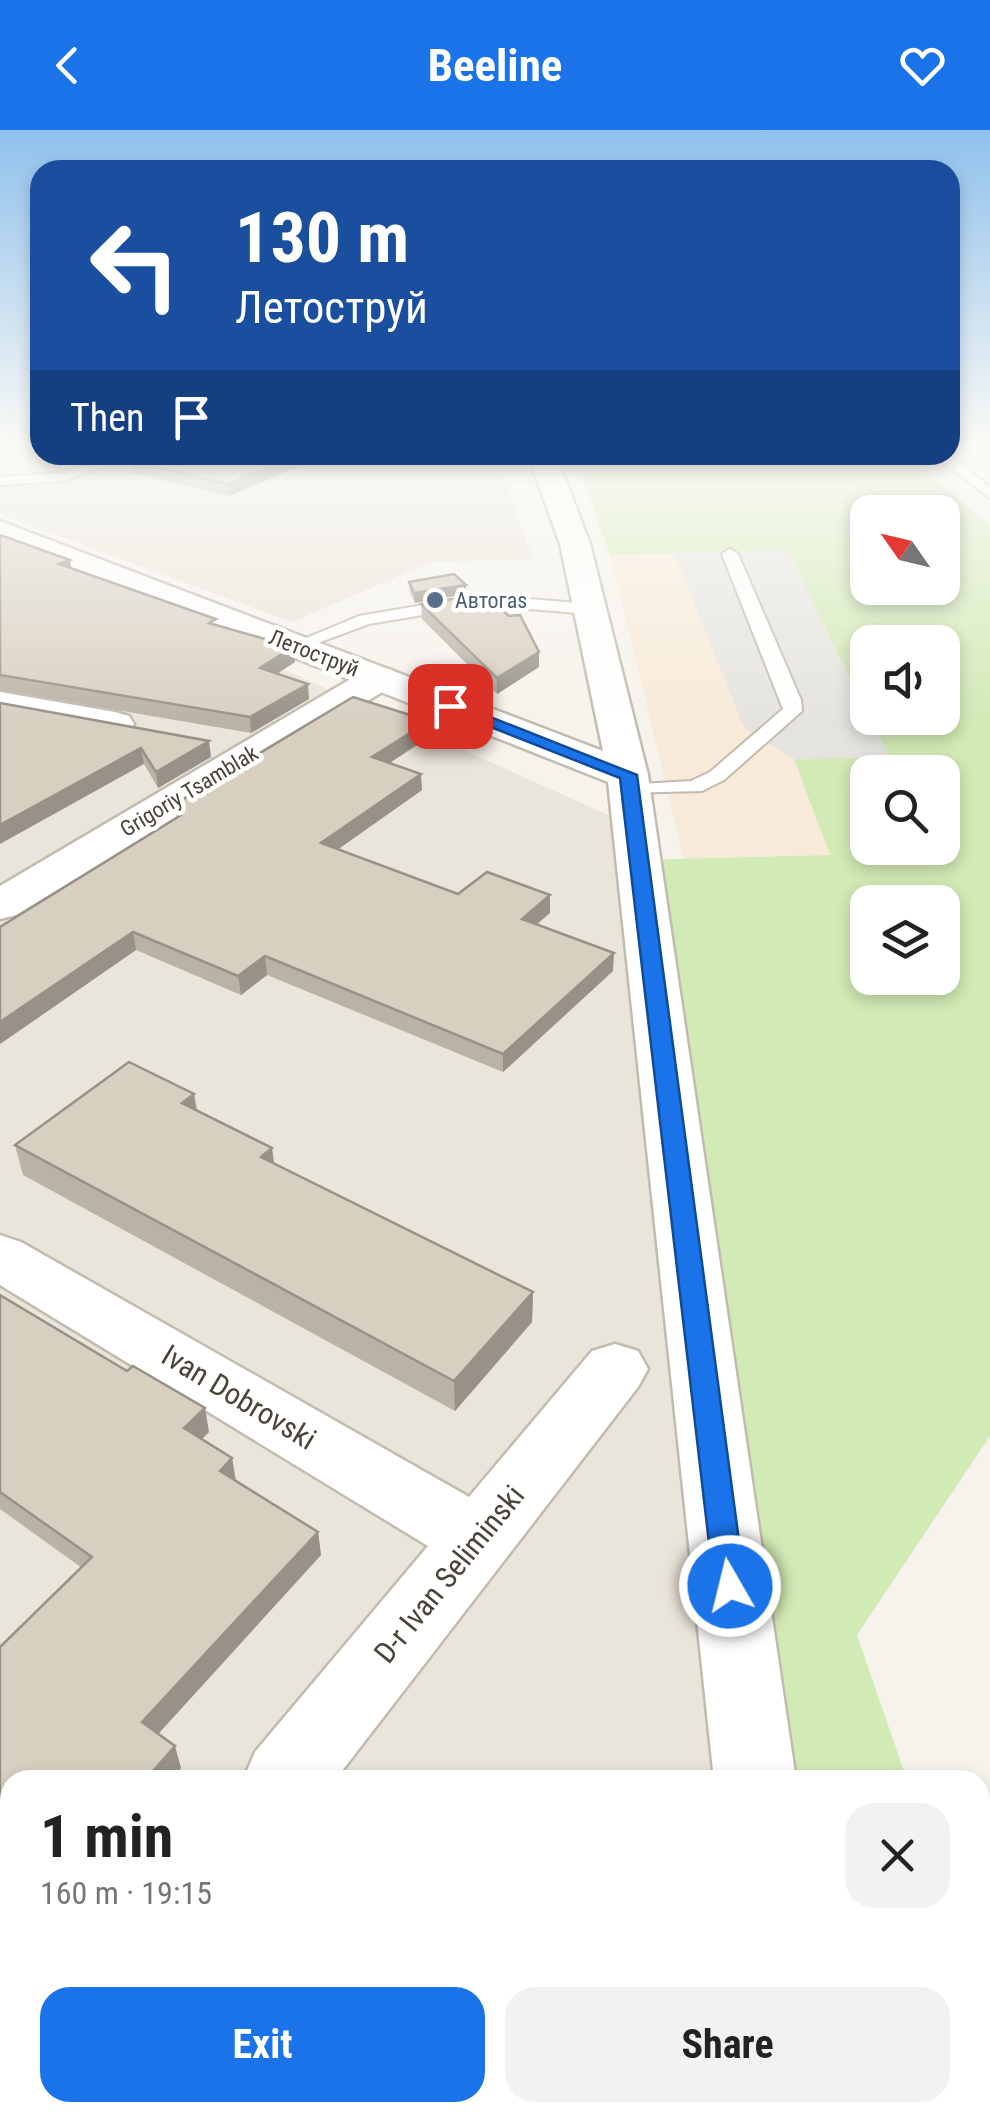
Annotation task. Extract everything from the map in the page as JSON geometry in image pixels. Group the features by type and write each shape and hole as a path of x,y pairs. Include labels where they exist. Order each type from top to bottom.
{"street":[{"name":"Летоструй","path":"25,540 379,678 629,782"},
{"path":"573,540 629,782 754,1770"},
{"name":"Grigoriy Tsamblak","path":"0,904 379,678"},
{"path":"0,703 145,730"},
{"path":"202,740 258,750"},
{"name":"Ivan Dobrovski","path":"0,1256 477,1538"},
{"name":"D-r Ivan Seliminski","path":"292,1770 615,1368"}],"lane":[{"path":"629,782 695,787 717,776 793,712 792,700 730,554"},
{"path":"296,646 365,620 482,600 590,609"}],"shaded area":[{"path":"70,540 526,540 533,559 431,562 292,622"},
{"path":"0,547 144,607 635,827 754,1770 0,1770"},
{"path":"787,550 850,677 850,735 879,735 889,755 795,760 831,855 684,859 610,555"},
{"path":"787,550 850,681 850,735 878,735 889,755 794,759 744,728 674,553"}],"green space":[{"path":"605,540 850,540 850,605 960,605 960,540 990,540 990,1436 857,1635 904,1770 754,1770 639,860 830,855 794,759 850,758 850,865 960,865 960,755 888,755 878,735 960,735 960,625 850,625 850,678 787,550 610,555"}],"building":[{"path":"0,540 14,540 70,560 59,564 216,619 209,623 293,647 260,668 308,684 250,717 0,675"},
{"path":"454,574 466,585 414,593 409,582"},
{"path":"483,594 509,616 520,615 539,652 497,678 421,604"},
{"path":"353,697 429,721 372,757 421,774 321,843 458,894 487,872 550,895 522,919 614,953 503,1054 265,956 238,976 133,932 0,1022 0,927 181,815 175,804"},
{"path":"0,703 209,741 156,772 141,748 0,825"},
{"path":"129,1062 194,1094 182,1103 272,1148 261,1157 533,1292 454,1381 15,1145"},
{"path":"0,1295 127,1371 133,1366 205,1408 184,1428 232,1458 220,1471 318,1532 142,1722 175,1746 154,1770 0,1770 0,1647 92,1557 0,1492"}],"place":[{"name":"Автогаѕ","path":"435,600"}],"route":[{"path":"450,706 628,775 730,1586"}]}
